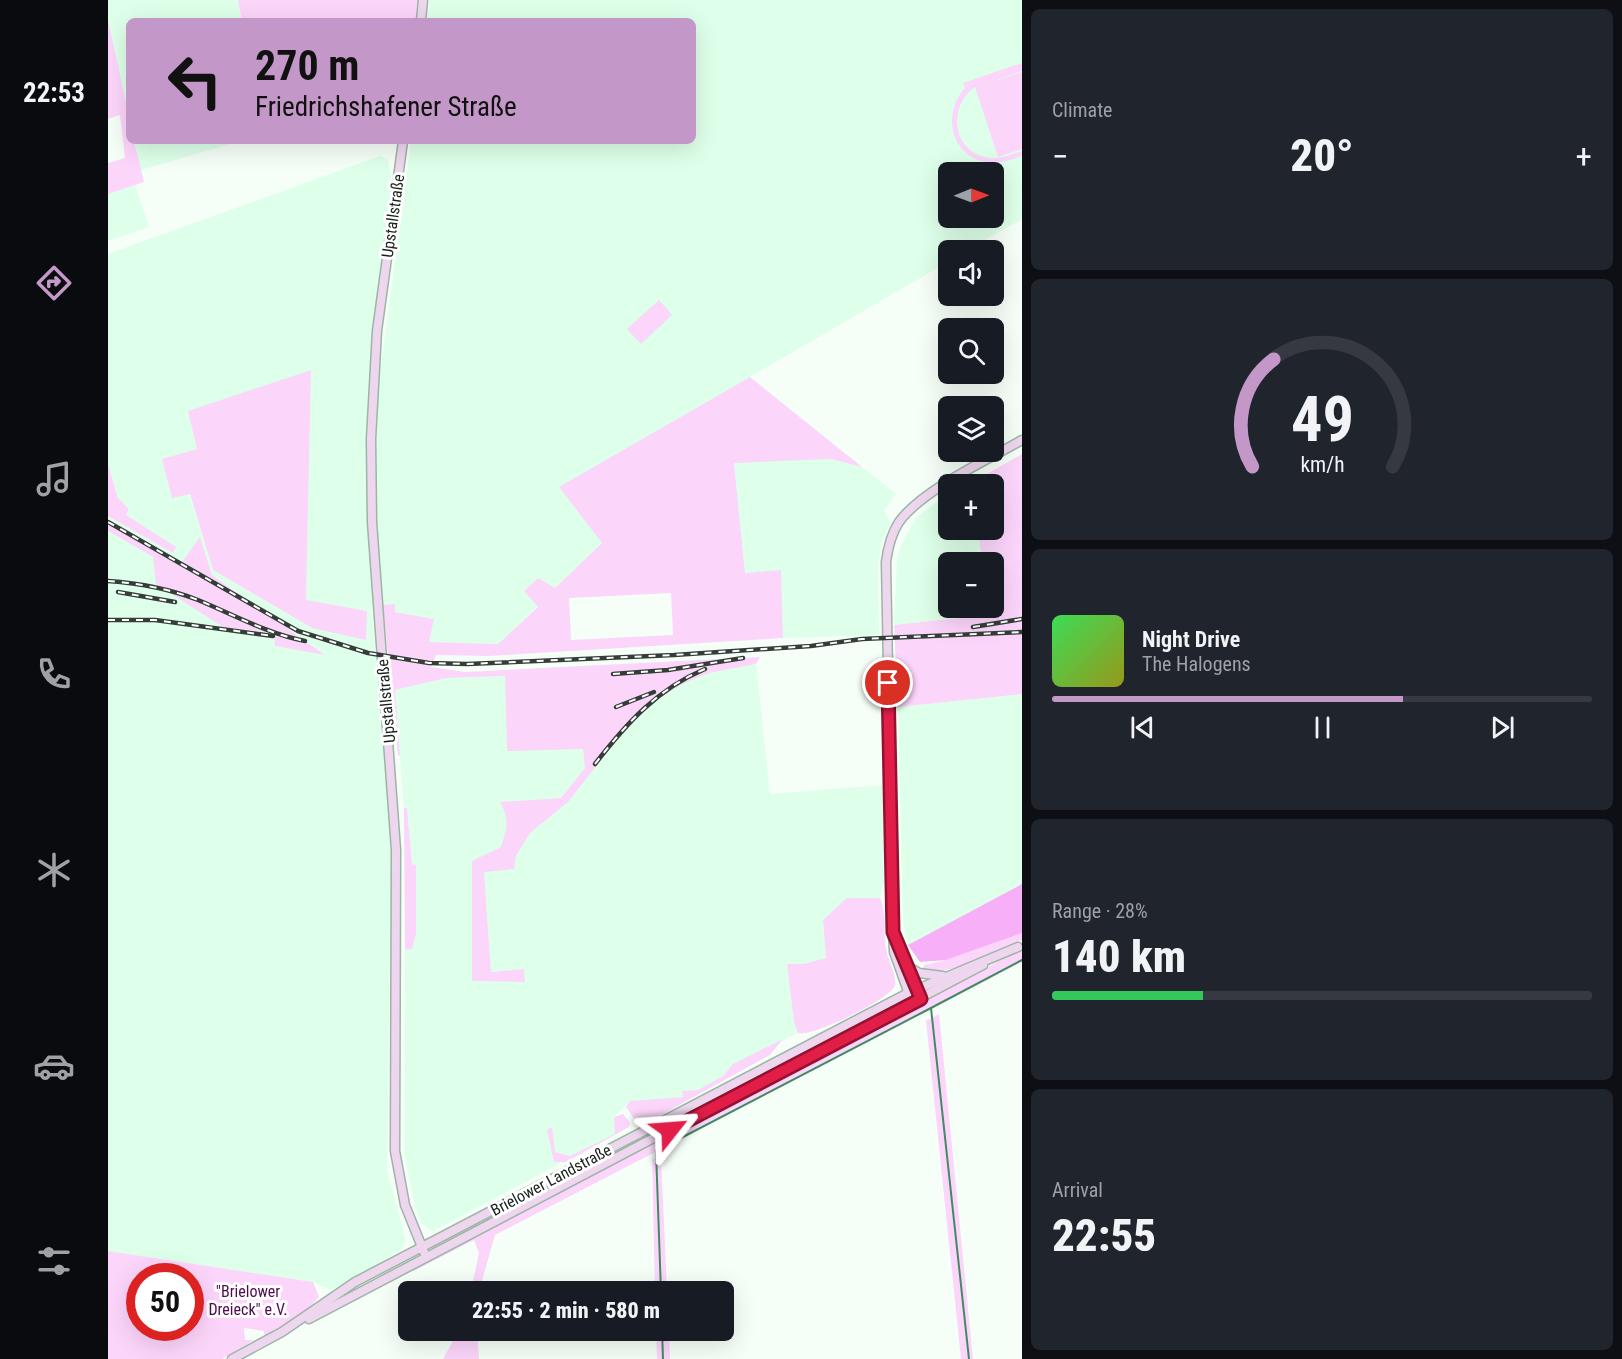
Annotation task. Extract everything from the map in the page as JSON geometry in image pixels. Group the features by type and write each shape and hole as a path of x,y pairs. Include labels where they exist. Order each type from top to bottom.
{"street":[{"path":"421,18 423,0"},
{"name":"Upstallstraße","path":"403,144 377,331 371,439 372,522 396,850 395,1151 401,1191 426,1257"},
{"path":"917,1001 894,952 886,562 888,546 899,523 924,497 1022,440"},
{"path":"893,932 906,965 913,992"},
{"name":"Brielower Landstraße","path":"282,1332 346,1287 421,1247 946,975 1020,946"},
{"name":"Brielower Landstraße","path":"232,1359 1020,946"},
{"path":"906,965 919,973 946,975"}],"shaded area":[{"path":"108,0 238,0 241,18 126,18 126,102 108,20"},
{"path":"430,0 1022,0 1022,219 985,240 938,240 938,268 560,487 602,543 555,588 524,591 538,606 498,644 429,642 434,619 395,612 395,605 371,606 386,765 391,855 387,1171 406,1241 402,1249 331,1290 313,1282 204,1266 204,1263 187,1263 108,1251 108,531 153,557 223,627 274,633 275,646 324,654 212,575 200,538 182,562 108,519 108,516 173,553 175,547 126,515 129,509 118,498 108,465 108,254 380,156 388,159 391,178 375,366 381,367 411,144 696,144 696,18 427,18","holes":["311,370 306,601 367,611 312,628 213,570 189,493 163,459 198,449"]},
{"path":"135,144 231,144 141,170"},
{"path":"135,185 149,227 108,241 108,194"},
{"path":"831,459 862,467 896,494 884,510 890,523 882,540 878,564 879,635 783,638 781,570 745,573 734,462"},
{"path":"938,501 938,540 979,540 981,552 938,552 938,618 960,618 894,625 897,559 902,543 916,518"},
{"path":"756,664 770,794 883,785 884,881 880,898 847,898 823,920 826,958 803,964 787,964 794,1022 798,1033 733,1064 723,1076 698,1090 683,1091 683,1097 630,1101 614,1117 615,1134 570,1156 555,1152 551,1128 554,1162 561,1163 433,1231 422,1224 415,1206 405,1156 405,950 412,949 416,934 416,865 412,864 407,808 404,808 395,690 446,678 505,676 583,749 585,768 561,798 500,802 508,824 501,848 472,861 472,981 524,982 524,969 491,972 484,872 516,856 530,833 568,802 640,711 680,685 708,673"},
{"path":"1022,694 1022,884 908,945 903,920 898,707"},
{"path":"1022,884 1022,933 946,960 920,962 908,945"}],"green space":[{"path":"238,0 420,0 416,18 241,18"},
{"path":"108,20 126,102 126,144 135,144 144,182 108,194 108,163 125,158 120,115 108,119"},
{"path":"1022,63 1022,71 976,87 1022,72 1022,149 998,157 975,87 960,106 957,117 961,139 978,155 994,158 1006,156 1022,151 1022,156 1007,161 986,162 970,156 962,148 956,139 952,118 958,97 965,88 963,83"},
{"path":"659,300 672,315 641,344 627,329"},
{"path":"311,370 306,600 367,611 366,640 312,628 213,570 190,494 172,498 162,459 197,449 188,411"},
{"path":"750,377 862,467 831,459 734,463 745,573 781,570 783,638 489,656 436,655 431,667 465,672 760,657 756,664 709,673 680,685 640,711 568,802 530,833 516,856 514,869 484,872 491,972 524,969 525,982 472,981 472,861 501,847 506,824 500,802 561,798 585,768 583,749 507,751 505,676 446,678 395,690 400,756 398,755 383,605 395,604 395,612 434,619 429,642 498,644 538,607 524,591 538,578 555,588 602,543 559,487","holes":["671,593 673,635 571,640 569,598"]},
{"path":"1022,454 1022,694 898,707 894,625 960,618 1004,618 1004,552 981,552 979,540 1004,540 1004,474 987,474"},
{"path":"108,465 118,498 129,509 126,515 176,547 173,553 108,516"},
{"path":"108,519 182,562 200,537 212,575 325,655 275,646 274,633 223,627 156,584 153,557 108,531"},
{"path":"404,808 407,808 412,864 416,865 416,934 412,949 405,950"},
{"path":"847,898 880,898 884,912 886,946 895,985 881,999 851,1016 806,1033 798,1033 794,1022 787,964 803,964 826,958 823,920"},
{"path":"1022,933 1022,940 1017,943 970,963 944,970 922,970 924,965 946,960"},
{"path":"1022,949 1022,962 495,1235 482,1281 473,1281 479,1253 474,1240 414,1271 413,1269"},
{"path":"939,1014 973,1359 961,1359 926,1021"},
{"path":"783,1039 770,1055 652,1120 635,1120 626,1107 630,1101 683,1097 682,1091 698,1090 723,1076 733,1064"},
{"path":"789,1058 786,1065 578,1173 577,1170"},
{"path":"623,1114 630,1123 629,1127 566,1162 554,1162 547,1130 552,1127 555,1152 570,1156 615,1134 614,1117"},
{"path":"661,1157 667,1281 655,1281 652,1159"},
{"path":"549,1184 546,1190 436,1248 430,1248"},
{"name":"\"Brielower Dreieck\" e.V.","path":"108,1251 187,1263 126,1263 126,1341 204,1341 204,1266 313,1282 319,1297 300,1317 264,1337 264,1331 244,1328 245,1340 254,1340 222,1359 108,1359"},
{"path":"453,1341 478,1341 479,1359 443,1359"},
{"path":"656,1341 669,1341 670,1359 657,1359"}],"waterway":[{"path":"969,1359 931,1008 1022,960"},
{"path":"661,1281 656,1151 931,1008"},
{"path":"662,1341 663,1359"}],"railway":[{"path":"108,522 298,631 368,653 429,663 467,664 674,655 811,646 862,639 1022,632"},
{"path":"108,581 142,585 176,593 198,600 264,629 305,641"},
{"path":"118,592 175,602"},
{"path":"973,627 1022,619"},
{"path":"108,620 155,620 273,636"},
{"path":"613,674 668,670 743,658"},
{"path":"595,764 631,722 657,697 705,669"},
{"path":"616,707 654,692"}],"route":[{"path":"670,1130 921,999 893,932 888,683"}]}
